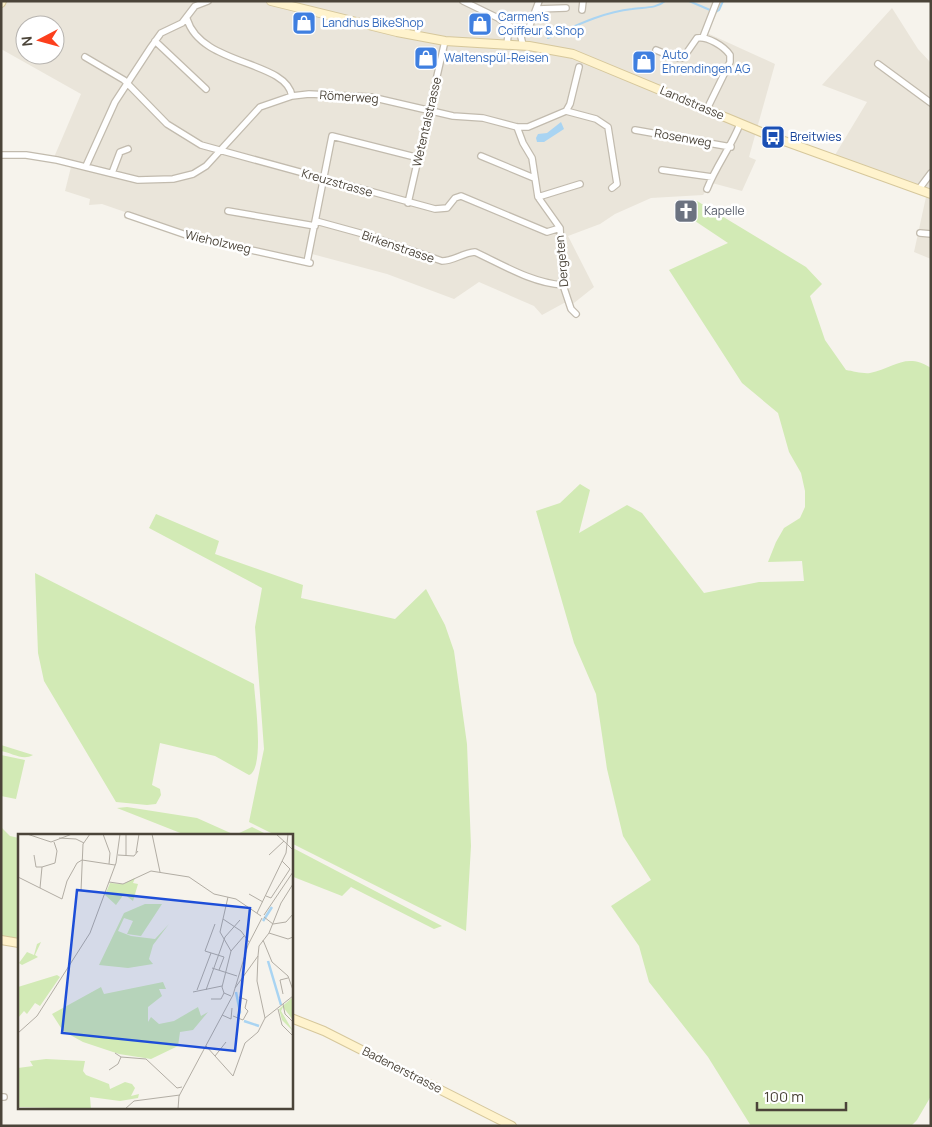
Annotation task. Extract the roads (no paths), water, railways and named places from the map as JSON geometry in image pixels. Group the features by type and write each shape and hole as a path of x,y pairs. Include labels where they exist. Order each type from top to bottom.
{"main road":[{"name":"Landstrasse","path":"271,1 397,32 445,41 523,45 573,54 740,124 931,194"},
{"path":"1,940 18,943"},
{"name":"Badenerstrasse","path":"292,1018 324,1031 512,1126"}],"street":[{"path":"86,166 104,123 127,83 155,41 166,30 187,19 195,6 208,1"},
{"path":"463,1 498,18 520,33 527,32 539,1"},
{"path":"582,10 583,1"},
{"path":"703,37 717,1"},
{"path":"537,9 566,8"},
{"path":"187,19 192,32 209,48 252,65 285,82 291,90 292,96"},
{"path":"507,45 509,26"},
{"path":"520,33 523,45"},
{"path":"656,50 675,58 683,58 696,38 703,37 727,50 730,55 730,62 707,109"},
{"path":"155,41 206,89"},
{"name":"Wetentalstrasse","path":"408,203 431,111 445,41"},
{"name":"Kreuzstrasse","path":"85,57 127,83 173,129 201,145 408,203 440,210 447,208 455,198 461,196 547,232 560,228"},
{"path":"878,64 931,103"},
{"path":"579,67 570,104 566,111 596,119 608,126 617,184 612,188"},
{"name":"Römerweg","path":"1,155 26,155 86,166 138,180 173,179 200,170 260,107 292,96 309,94 371,97 431,111 483,118 528,127 566,111"},
{"path":"707,189 712,177 731,147 740,124"},
{"name":"Dergeten","path":"517,126 522,144 532,158 538,197 560,228 563,285 571,309 576,314"},
{"name":"Rosenweg","path":"635,130 731,147"},
{"path":"315,224 332,136 419,158"},
{"path":"112,173 120,152 128,149"},
{"path":"481,156 534,178"},
{"path":"662,170 712,177"},
{"path":"919,189 931,173"},
{"path":"538,197 580,184"},
{"name":"Birkenstrasse","path":"228,211 315,224 367,235 442,262 450,261 466,252 475,252 532,277 552,284 563,285"},
{"name":"Wieholzweg","path":"128,215 192,237 309,262 315,224"},
{"path":"920,233 931,234"}],"water":[{"path":"561,122 564,129 544,142 537,142 538,134 547,133"}],"waterway":[{"path":"548,38 600,16 654,7 665,1"},
{"path":"689,1 710,10"},
{"path":"716,12 723,1"}],"place":[{"name":"Landhus BikeShop","path":"304,23"},
{"name":"Carmen's Coiffeur & Shop","path":"480,24"},
{"name":"Waltenspül-Reisen","path":"426,58"},
{"name":"Auto Ehrendingen AG","path":"644,62"},
{"name":"Breitwies","path":"773,137"},
{"name":"Kapelle","path":"686,211"}]}
